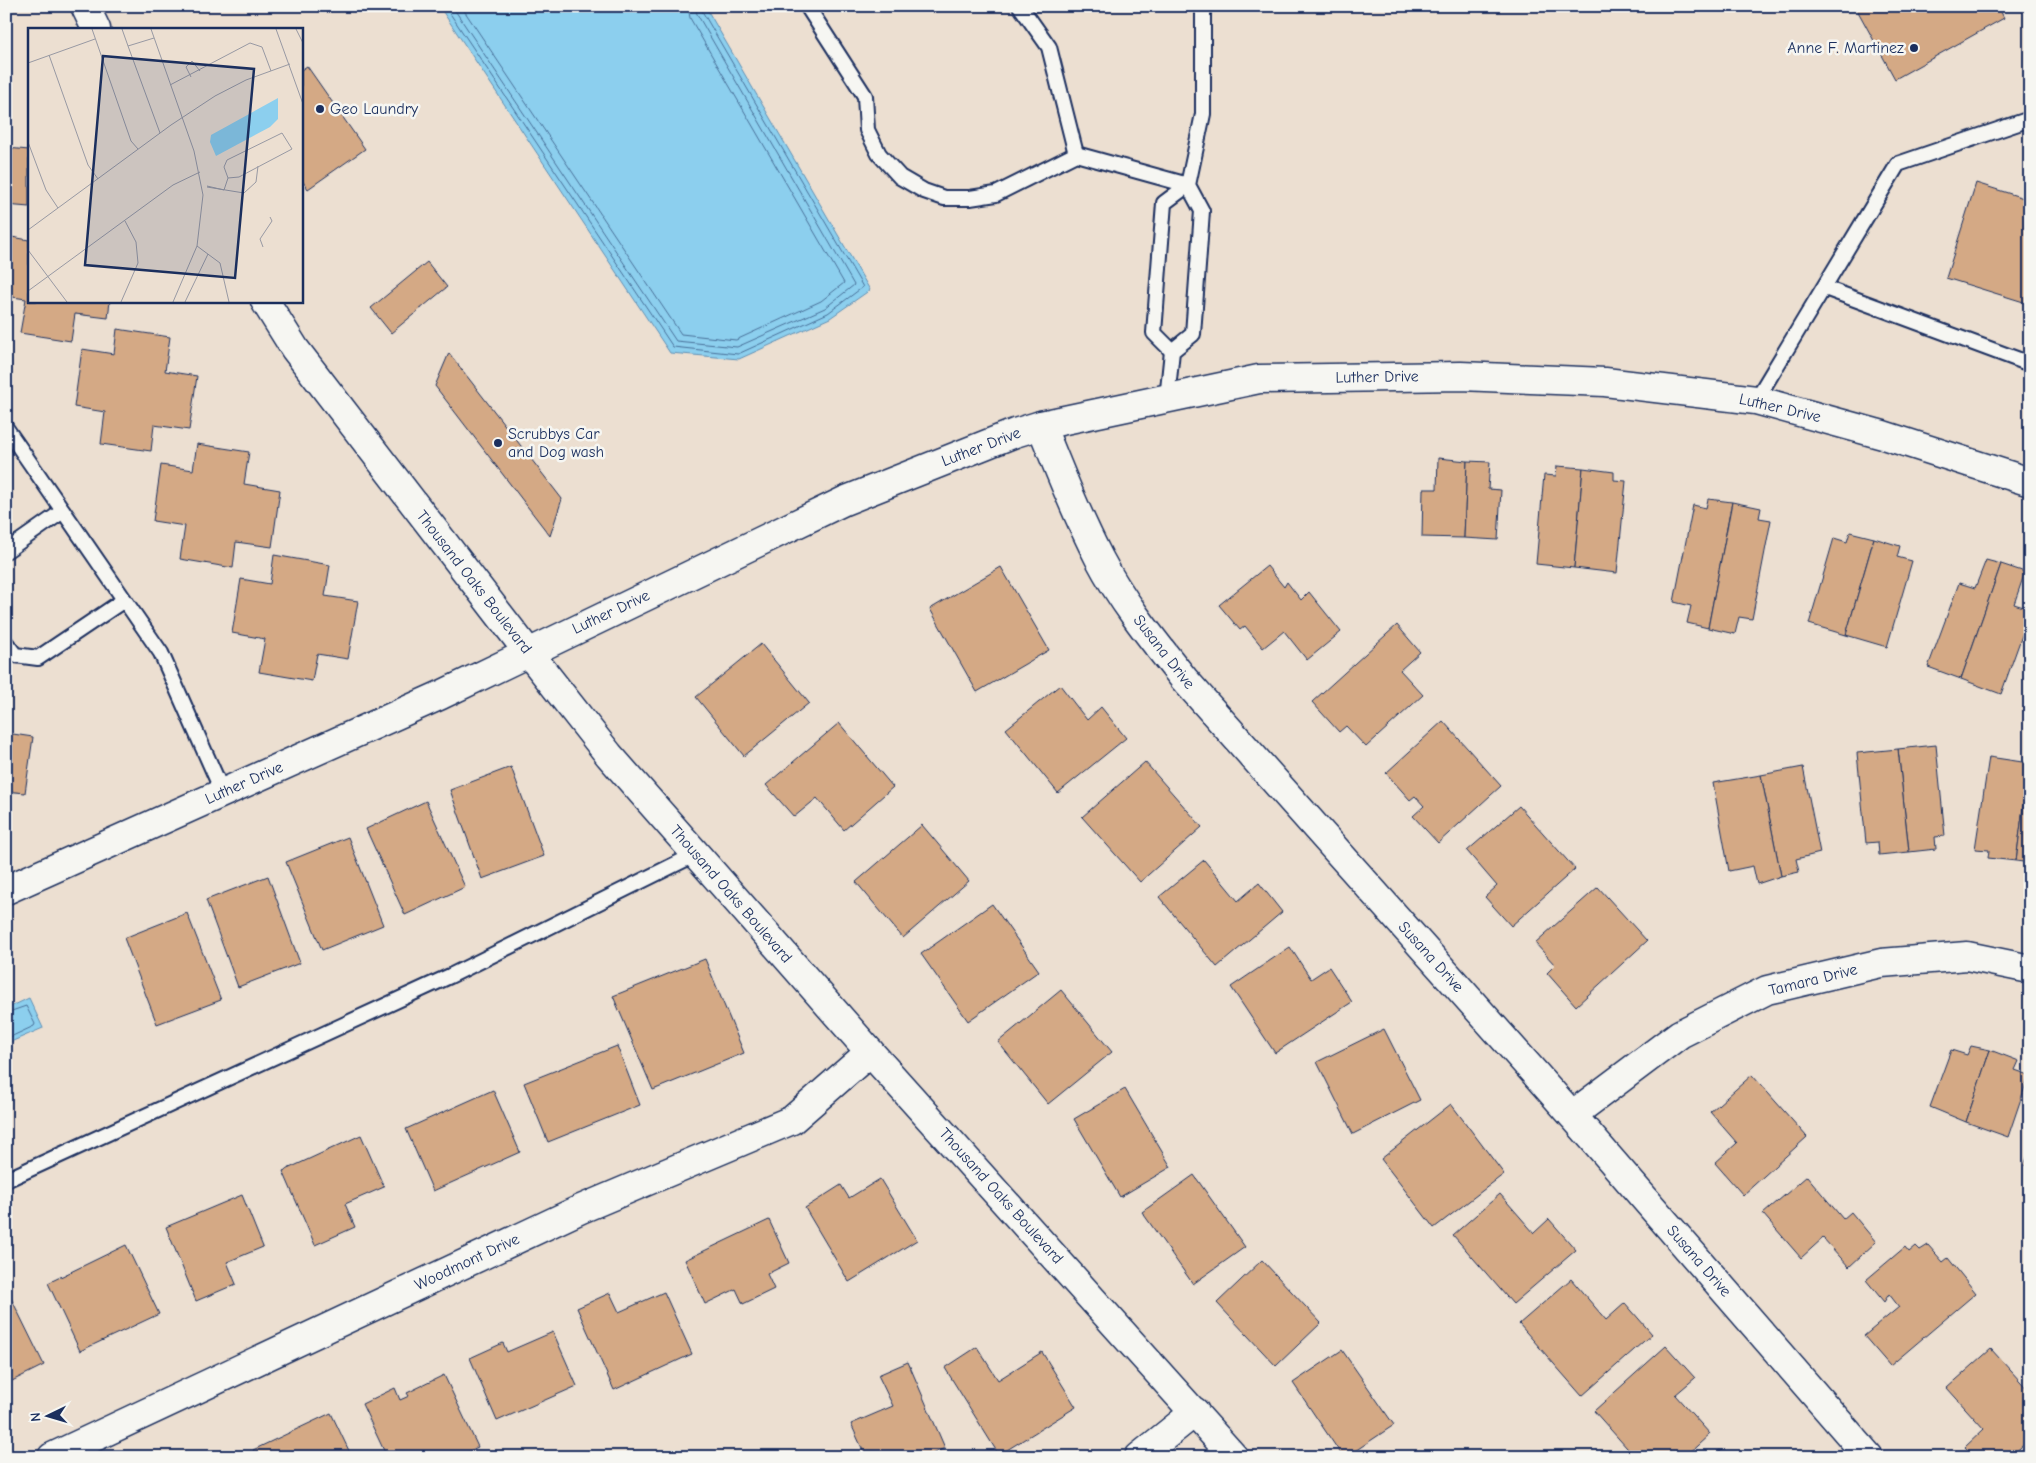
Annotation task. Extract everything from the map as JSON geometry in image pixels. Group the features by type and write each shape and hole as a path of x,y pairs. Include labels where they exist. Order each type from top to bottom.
{"street":[{"path":"85,6 96,28"},
{"name":"Thousand Oaks Boulevard","path":"266,302 295,349 609,755 870,1052 1234,1457"},
{"name":"Luther Drive","path":"6,890 441,695 844,501 1015,433 1259,379 1461,376 1605,382 1756,400 1884,435 2030,482"},
{"name":"Susana Drive","path":"1041,426 1072,500 1100,558 1140,624 1184,679 1572,1115 1869,1457"},
{"name":"Tamara Drive","path":"1572,1115 1680,1034 1767,990 1881,964 1967,956 2030,969"},
{"name":"Woodmont Drive","path":"52,1457 581,1209 792,1120 870,1052"},
{"path":"1139,1457 1195,1412"}],"lane":[{"path":"808,6 865,96 868,130 879,154 900,177 924,191 944,198 970,198 996,194 1076,154 1188,185"},
{"path":"1020,6 1049,47 1076,154"},
{"path":"1167,399 1172,351 1193,334 1202,211 1188,185 1203,114 1203,6"},
{"path":"1756,400 1898,164 2030,119"},
{"path":"1172,351 1154,333 1164,203 1188,185"},
{"path":"1825,288 2030,364"},
{"path":"6,428 160,653 222,792"},
{"path":"6,551 63,511"},
{"path":"6,643 15,655 38,658 124,600"},
{"path":"6,1180 450,976 696,854"}],"water":[{"path":"439,6 705,6 870,290 830,318 739,359 670,353"},
{"path":"29,998 43,1028 6,1044 6,1009"}],"building":[{"name":"Anne F. Martinez","path":"1855,6 1998,6 2004,18 1895,79"},
{"name":"Geo Laundry","path":"307,66 365,149 308,189 302,180 302,69"},
{"path":"6,113 10,113 7,148 28,150 28,207 6,205"},
{"path":"1976,183 2030,200 2030,304 1946,278"},
{"path":"6,236 28,240 28,302 110,302 108,318 75,314 71,341 20,333 26,299 6,296"},
{"path":"427,262 447,287 391,333 371,308"},
{"path":"117,329 170,337 165,371 197,376 189,430 154,425 151,451 101,444 105,412 74,407 82,349 114,354"},
{"name":"Scrubbys Car and Dog wash","path":"449,353 562,499 550,536 435,386"},
{"path":"197,444 249,452 244,484 280,490 272,547 236,542 233,568 180,559 185,526 153,521 161,465 193,470"},
{"path":"1438,458 1467,461 1464,538 1422,537 1423,489 1437,489"},
{"path":"1467,461 1490,462 1488,489 1501,490 1498,540 1464,538"},
{"path":"1557,466 1583,468 1574,568 1536,564 1544,475 1556,476"},
{"path":"1583,468 1614,472 1614,480 1626,481 1617,573 1574,568"},
{"path":"1708,499 1732,502 1708,628 1687,623 1691,606 1674,602 1693,505 1706,508"},
{"path":"1732,502 1761,508 1759,518 1771,520 1752,619 1739,617 1735,634 1708,628"},
{"path":"1850,532 1874,538 1846,635 1809,624 1834,538 1847,542"},
{"path":"1874,538 1900,546 1897,557 1912,561 1887,647 1846,635"},
{"path":"274,555 330,565 325,596 358,601 348,659 317,654 312,681 259,672 265,639 232,633 241,579 270,584"},
{"path":"1986,560 2001,564 1961,679 1928,667 1959,583 1975,588"},
{"path":"2001,564 2025,572 2014,604 2030,609 2030,613 2001,694 1961,679"},
{"path":"1267,566 1284,587 1287,582 1301,600 1309,592 1341,632 1307,660 1284,631 1263,648 1245,626 1240,630 1219,605"},
{"path":"1001,567 1049,650 977,692 930,609"},
{"path":"1397,625 1420,652 1400,670 1423,695 1366,747 1346,726 1339,732 1312,702"},
{"path":"761,644 809,703 744,756 696,697"},
{"path":"1060,685 1087,720 1101,707 1126,738 1058,793 1006,729"},
{"path":"1443,721 1501,786 1438,843 1413,816 1424,806 1415,796 1410,800 1386,773"},
{"path":"839,723 893,787 844,830 817,798 794,817 766,785"},
{"path":"6,733 33,737 25,793 6,791"},
{"path":"1936,745 1945,836 1935,837 1936,849 1909,852 1898,749"},
{"path":"1898,749 1909,852 1879,855 1878,842 1866,843 1857,753"},
{"path":"1989,757 2029,763 2016,861 1988,858 1989,850 1975,849"},
{"path":"1145,762 1202,827 1140,882 1082,817"},
{"path":"2030,763 2030,863 2016,861"},
{"path":"511,767 544,856 482,879 450,790"},
{"path":"1803,767 1820,853 1796,859 1799,872 1781,876 1761,775"},
{"path":"1761,775 1781,876 1757,884 1753,866 1729,871 1713,783"},
{"path":"426,801 465,887 405,915 366,829"},
{"path":"1519,806 1575,869 1511,926 1485,897 1497,886 1467,851"},
{"path":"922,825 969,881 903,938 856,882"},
{"path":"348,837 383,925 322,950 286,862"},
{"path":"1204,860 1238,901 1259,883 1282,912 1217,967 1159,897"},
{"path":"268,876 300,963 238,987 206,900"},
{"path":"1598,887 1647,941 1576,1006 1547,973 1555,965 1535,943"},
{"path":"992,904 1039,971 968,1021 921,954"},
{"path":"187,913 221,1000 157,1024 124,938"},
{"path":"1290,947 1311,979 1329,967 1352,1002 1275,1053 1231,987"},
{"path":"705,959 744,1053 653,1090 613,996"},
{"path":"1061,990 1112,1052 1048,1104 998,1042"},
{"path":"1384,1029 1420,1100 1353,1134 1317,1062"},
{"path":"617,1046 640,1105 548,1142 524,1083"},
{"path":"1971,1046 1990,1050 1966,1122 1930,1107 1951,1050 1967,1055"},
{"path":"1990,1050 2019,1061 2015,1070 2029,1075 2008,1137 1966,1122"},
{"path":"1752,1075 1807,1137 1743,1195 1715,1163 1737,1143 1710,1112"},
{"path":"1125,1089 1171,1167 1120,1197 1074,1119"},
{"path":"493,1090 520,1152 433,1191 406,1129"},
{"path":"1451,1104 1504,1174 1434,1228 1381,1159"},
{"path":"361,1135 384,1187 345,1204 355,1227 315,1245 283,1171"},
{"path":"2030,1150 2030,1168 2024,1165"},
{"path":"1194,1175 1245,1247 1193,1284 1142,1212"},
{"path":"1807,1176 1843,1219 1851,1212 1876,1242 1849,1267 1823,1238 1801,1258 1763,1214"},
{"path":"880,1179 917,1240 849,1282 805,1208 841,1185 849,1198"},
{"path":"1500,1194 1534,1233 1549,1219 1576,1250 1513,1304 1453,1235"},
{"path":"242,1195 263,1247 227,1262 236,1284 196,1301 166,1227"},
{"path":"769,1220 789,1263 767,1274 774,1289 743,1304 736,1289 705,1304 685,1260"},
{"path":"126,1245 159,1314 80,1351 48,1283"},
{"path":"1928,1245 1943,1262 1948,1258 1976,1293 1890,1366 1864,1336 1899,1307 1889,1294 1884,1302 1866,1280 1905,1247 1909,1252 1916,1246 1920,1250"},
{"path":"1262,1260 1321,1323 1276,1366 1217,1303"},
{"path":"1571,1279 1606,1320 1625,1303 1652,1334 1582,1396 1519,1324"},
{"path":"664,1292 692,1354 614,1390 577,1308 610,1293 619,1312"},
{"path":"10,1296 44,1365 6,1384 6,1298"},
{"path":"553,1332 577,1386 497,1421 470,1358 503,1343 507,1352"},
{"path":"1666,1346 1695,1378 1675,1395 1710,1434 1685,1457 1635,1457 1594,1411"},
{"path":"977,1347 998,1380 1042,1352 1076,1407 999,1455 945,1368"},
{"path":"1991,1349 2030,1392 2030,1439 2010,1457 1974,1457 1965,1447 1984,1429 1947,1388"},
{"path":"1342,1350 1394,1425 1346,1457 1343,1457 1293,1383"},
{"path":"908,1362 945,1448 925,1457 866,1457 851,1424 893,1406 878,1375"},
{"path":"444,1375 478,1447 457,1457 387,1457 362,1404 395,1388 400,1400 409,1396 407,1393"},
{"path":"331,1413 352,1457 256,1457 253,1450"},
{"path":"1720,1450 1726,1457 1713,1457"}],"place":[{"name":"Anne F. Martinez","path":"1914,48"},
{"name":"Geo Laundry","path":"320,109"},
{"name":"Scrubbys Car and Dog wash","path":"498,443"}]}
